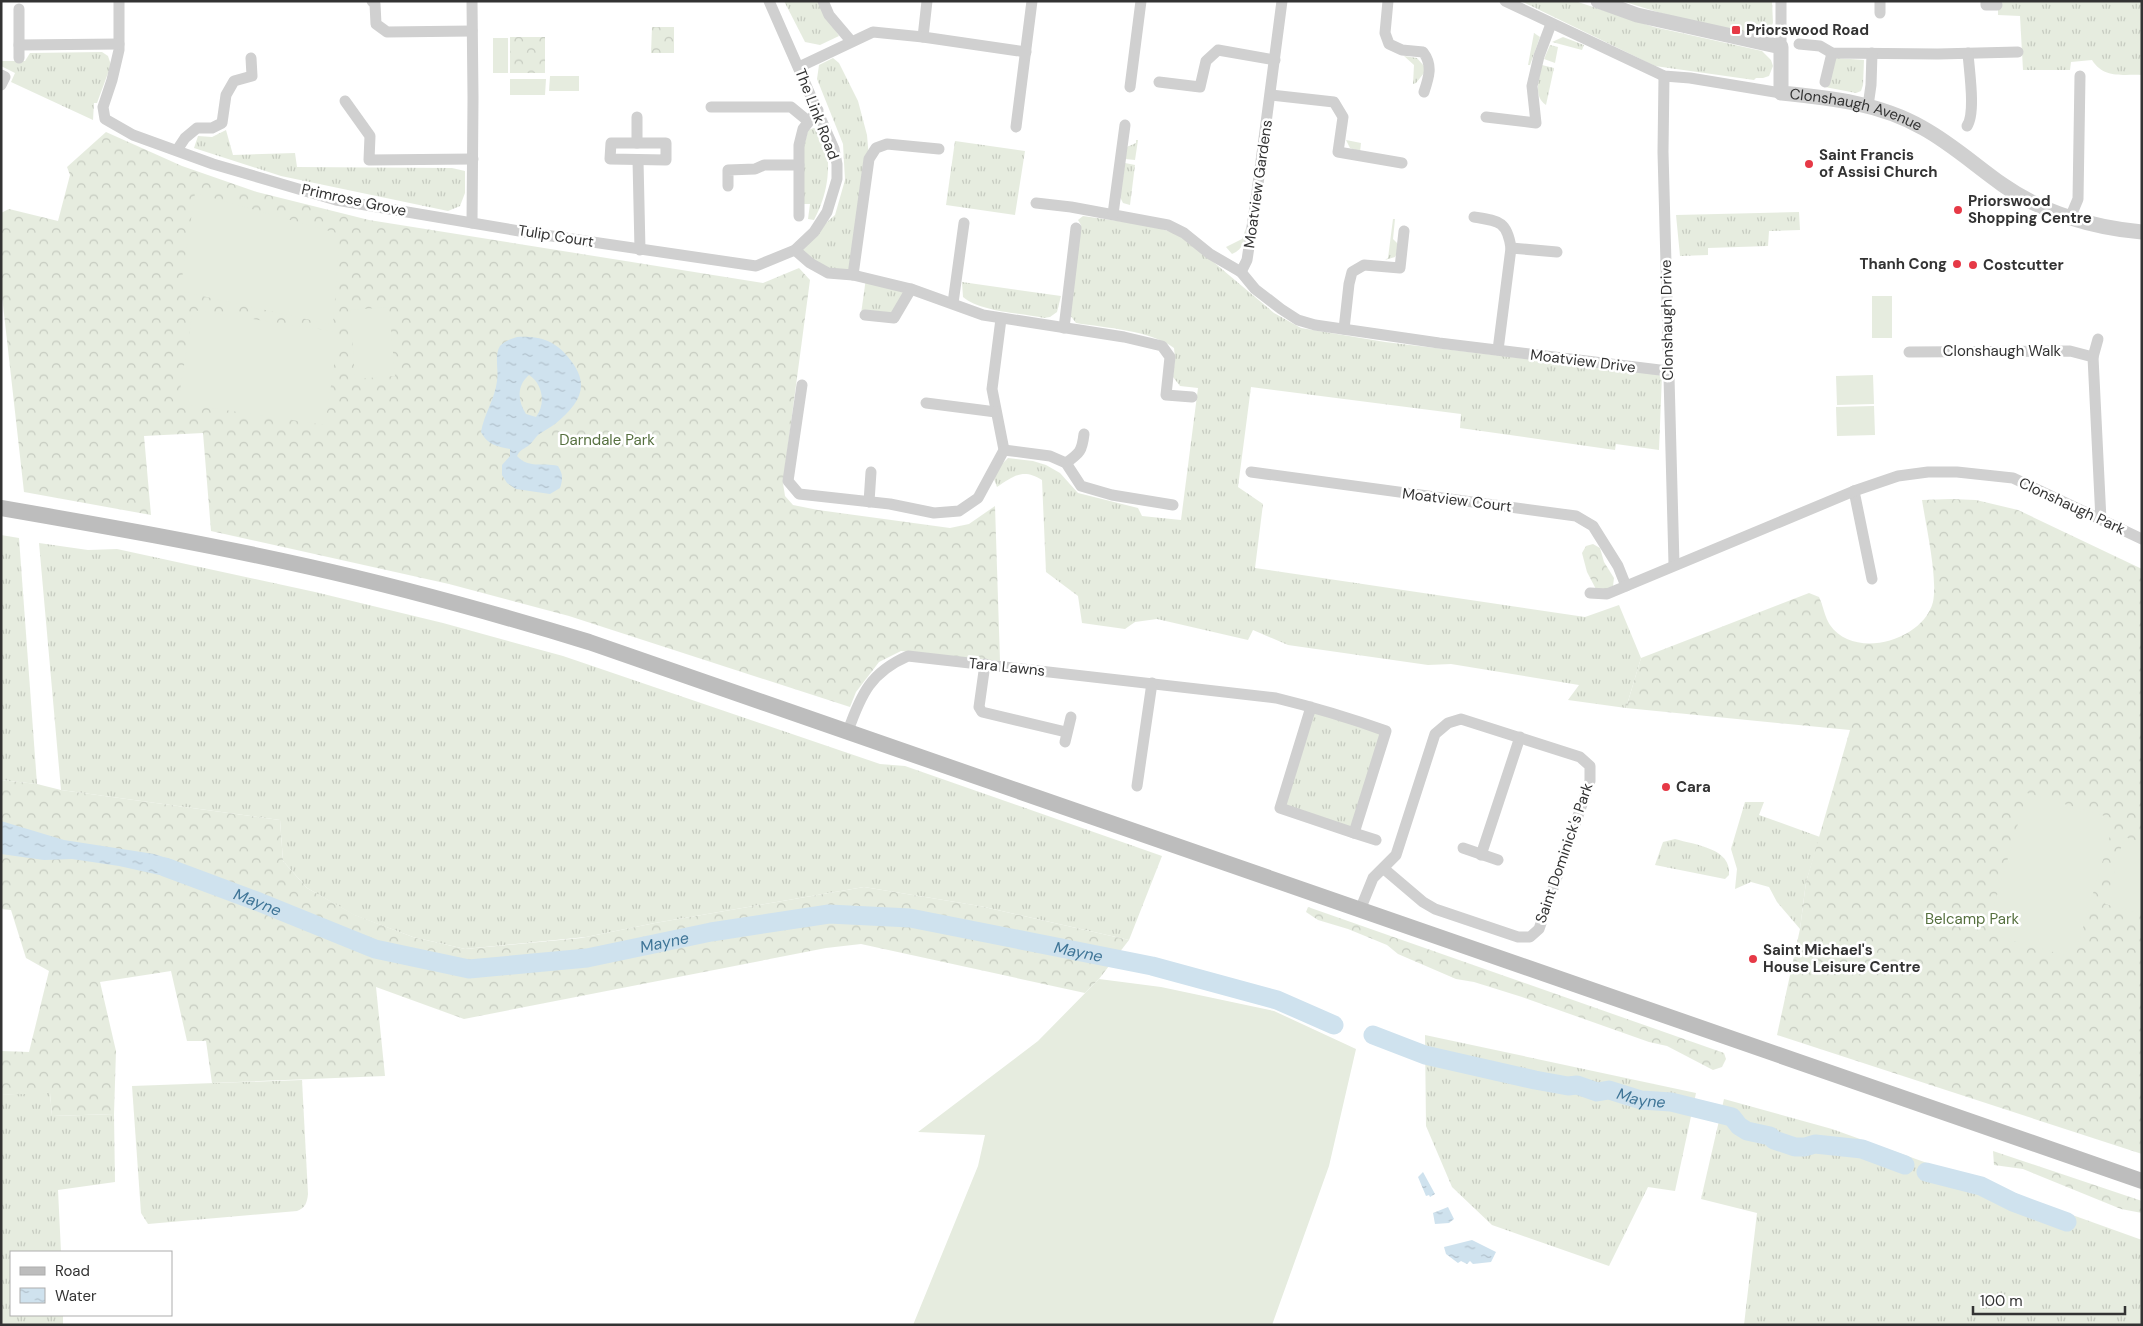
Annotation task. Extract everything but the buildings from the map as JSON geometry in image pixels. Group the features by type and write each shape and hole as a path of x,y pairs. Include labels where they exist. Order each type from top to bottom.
{"main road":[{"path":"1,508 168,537 311,567 425,595 589,642 2142,1181"}],"street":[{"path":"18,45 119,44 119,1"},
{"path":"372,1 375,4 376,24 387,32 472,31"},
{"path":"472,1 472,223"},
{"name":"The Link Road","path":"769,1 818,110 834,149 837,164 837,179 827,212 814,232 795,250"},
{"path":"823,1 829,15 852,41"},
{"path":"923,37 927,1"},
{"path":"1016,127 1032,1"},
{"path":"1130,87 1141,1"},
{"name":"Moatview Gardens","path":"1242,272 1247,260 1271,95 1282,1"},
{"path":"1388,1 1385,33 1389,44 1402,50 1423,52 1429,61 1429,76 1424,92"},
{"path":"1505,1 1664,76"},
{"path":"1598,1 1637,15 1781,47"},
{"path":"1781,1 1781,93"},
{"path":"1880,1 1880,13"},
{"path":"19,9 19,58"},
{"path":"1486,117 1536,123 1532,86 1539,56 1551,24"},
{"path":"800,67 873,32 923,37 1026,52"},
{"name":"Primrose Grove","path":"119,44 112,80 103,107 105,119 133,135 254,177 336,200 472,223"},
{"path":"1799,44 1820,46 1832,53 1938,54 2018,52"},
{"path":"1159,82 1200,87 1206,61 1218,50 1275,60"},
{"path":"1967,126 1970,122 1971,111 1968,52"},
{"path":"1825,82 1832,53"},
{"path":"1868,106 1872,53"},
{"path":"177,150 185,138 197,128 212,128 222,123 226,95 234,81 252,76 251,58"},
{"path":"1,75 5,77 1,85"},
{"name":"Clonshaugh Avenue","path":"1664,76 1828,98 1880,108 1922,127 1962,153 2005,186 2070,218 2112,228 2142,232"},
{"name":"Clonshaugh Drive","path":"1664,76 1663,152 1674,564"},
{"path":"2070,218 2078,199 2080,76"},
{"path":"1271,95 1334,102 1342,117 1338,152 1402,163"},
{"path":"345,102 370,136 369,160 473,158"},
{"path":"711,106 790,107 808,121"},
{"path":"799,216 799,145 803,129 818,110"},
{"path":"637,117 637,143"},
{"path":"1113,214 1125,125"},
{"path":"610,143 637,143 666,143 666,160 610,159 610,143"},
{"path":"853,275 869,159 876,148 887,144 939,149"},
{"path":"638,160 640,250"},
{"path":"728,186 728,170 755,169 764,165 799,166"},
{"name":"Moatview Drive","path":"1036,203 1113,214 1168,225 1184,233 1210,254 1242,272 1255,289 1298,320 1315,325 1498,350 1668,370"},
{"path":"1474,217 1494,220 1509,232 1511,248 1498,350"},
{"name":"Tulip Court","path":"472,223 640,250 756,266 795,250"},
{"path":"953,303 964,223"},
{"path":"1064,328 1076,228"},
{"path":"1344,329 1352,272 1364,265 1400,268 1404,230"},
{"path":"1511,248 1556,252"},
{"path":"795,250 810,263 828,273 853,275 911,289 983,315 1124,337 1162,346 1170,357 1166,395 1192,396"},
{"path":"865,314 894,318 911,289"},
{"path":"802,385 788,481 799,494 890,504 934,513 959,511 978,498 1004,450 992,389 1001,319"},
{"path":"2098,339 2093,357 2101,520"},
{"name":"Clonshaugh Walk","path":"1909,352 2070,351 2093,357"},
{"path":"926,403 996,412"},
{"path":"1066,464 1077,456 1083,448 1084,434"},
{"path":"1004,450 1050,456 1066,464 1081,486 1112,495 1173,505"},
{"path":"869,502 871,472"},
{"name":"Moatview Court","path":"1251,472 1576,516 1594,526 1618,566 1626,586"},
{"name":"Clonshaugh Park","path":"1854,491 1898,476 1928,472 1985,474 2012,478 2142,539"},
{"path":"1590,592 1607,594 1674,564 1854,491 1872,579"},
{"name":"Tara Lawns","path":"848,731 862,695 870,682 896,661 908,656 1276,698 1310,707"},
{"path":"985,664 979,707 982,712 1065,737 1071,717"},
{"path":"1137,786 1152,683"},
{"path":"1354,833 1386,731 1310,707 1280,808 1354,833 1376,840"},
{"name":"Saint Dominick's Park","path":"1360,910 1373,878 1383,868 1396,855 1435,734 1448,723 1461,719 1580,757 1590,766 1590,781 1539,929 1530,937 1518,937 1434,909 1383,868"},
{"path":"1481,855 1520,738"},
{"path":"1463,848 1498,860"}],"green space":[{"path":"784,1 818,1 839,36 820,45 805,42"},
{"path":"1521,1 1575,1 1654,27 1762,51 1771,60 1773,66 1769,76 1754,80 1655,66"},
{"path":"1622,1 1772,1 1773,23 1766,35 1747,33 1693,22"},
{"path":"1998,1 2142,1 2142,75 2108,73 2097,66 2092,60 2071,62 2070,70 2023,70 2020,16 1998,15"},
{"path":"652,27 674,27 674,53 651,53"},
{"path":"1534,33 1540,37 1530,65 1528,65"},
{"path":"510,37 545,37 545,73 510,73"},
{"path":"1563,37 1584,45 1582,50 1552,42"},
{"path":"493,38 508,38 508,73 493,73"},
{"path":"1550,45 1558,47 1555,63 1544,59"},
{"path":"102,52 108,56 111,65 97,103 94,103 93,120 11,82 15,73 1,66 1,61 25,61 30,53"},
{"path":"1404,56 1417,58 1424,66 1424,73 1416,83 1413,84 1414,65"},
{"path":"833,58 839,63 858,101 867,135 869,159 853,275 828,273 795,250 835,215 845,180 843,144 817,79 819,65"},
{"path":"1837,58 1864,60 1861,91 1856,93 1825,87 1830,65"},
{"path":"1542,65 1554,68 1546,105 1539,97 1538,92"},
{"path":"550,76 579,76 579,91 549,91"},
{"path":"510,79 546,79 545,95 510,95"},
{"path":"814,128 823,133 828,155 828,177 823,198 814,220 808,219 810,204 804,204 804,146 808,130"},
{"path":"226,130 233,155 295,153 297,167 452,168 465,171 465,193 460,206 448,211 281,176 194,148 198,136 212,137"},
{"name":"Darndale Park","path":"106,132 182,166 257,192 369,220 763,283 799,268 810,280 783,483 785,496 793,505 818,510 950,528 969,524 995,506 1000,661 901,651 879,662 856,692 850,707 569,616 449,584 211,531 203,433 144,436 151,515 24,492 1,287 1,213 9,209 58,221 70,175 67,167"},
{"path":"1136,140 1138,140 1135,160 1125,159 1127,147 1136,143"},
{"path":"1346,140 1361,143 1360,152 1350,148"},
{"path":"955,141 1025,151 1015,215 946,205"},
{"path":"1125,163 1135,165 1130,205 1123,203 1120,197"},
{"path":"195,193 340,234 333,325 180,291"},
{"path":"1799,212 1800,230 1769,231 1768,246 1708,248 1708,255 1680,256 1676,215"},
{"path":"1083,216 1153,226 1177,234 1198,249 1274,313 1301,328 1385,342 1662,375 1659,450 1616,444 1615,450 1460,428 1461,414 1251,387 1238,487 1263,504 1255,568 1585,617 1619,605 1641,658 1626,708 1568,700 1579,685 1451,664 1428,665 1288,645 1253,630 1248,640 1157,619 1135,622 1125,629 1082,623 1078,596 1046,572 1042,480 1029,474 1024,474 1014,477 997,487 994,479 1000,466 1008,458 1033,461 1046,465 1060,473 1078,493 1138,508 1142,516 1181,520 1198,388 1180,386 1173,377 1174,348 1164,342 1140,333 1076,323 1070,315 1081,225 1078,220"},
{"path":"1393,219 1395,219 1393,239 1397,243 1398,252 1395,257 1385,260 1388,258"},
{"path":"1246,228 1243,244 1239,250 1232,254 1226,247 1242,239"},
{"path":"866,278 910,289 894,318 861,314"},
{"path":"962,282 1061,296 1057,312 1050,317 1044,318 990,309 970,302 963,297"},
{"path":"1872,296 1892,296 1892,338 1872,338"},
{"path":"389,307 395,376 355,379 350,310"},
{"path":"193,310 339,332 325,425 178,403"},
{"path":"1873,375 1874,404 1837,405 1836,376"},
{"path":"1874,406 1875,435 1837,436 1836,407"},
{"name":"Belcamp Park","path":"1922,500 1976,500 2018,510 2142,569 2142,1154 1777,1035 1800,929 1806,882 1850,730 1626,708 1641,658 1809,593 1819,597 1830,625 1841,636 1855,642 1887,641 1902,636 1916,627 1927,616 1933,602 1934,592 1933,566"},
{"path":"1,535 19,538 37,784 1,780"},
{"path":"39,543 88,550 117,549 315,592 443,623 563,656 880,764 905,766 1162,856 1129,940 980,906 864,887 655,923 586,937 465,949 413,937 354,915 307,888 283,861 280,820 61,790"},
{"path":"1593,544 1600,548 1604,562 1614,578 1613,586 1598,593 1587,572 1582,553 1586,546"},
{"path":"1311,707 1384,735 1354,830 1282,805"},
{"path":"1,780 280,820 283,861 307,888 355,915 413,937 465,949 581,938 655,923 864,887 980,906 1129,940 1099,979 1085,993 861,944 826,948 464,1019 376,987 385,1076 212,1083 206,1041 187,1041 171,971 100,982 116,1051 114,1114 52,1116 50,1093 1,1095 1,1051 29,1052 49,971 26,958 11,910 1,909"},
{"path":"2027,793 2115,819 2074,958 1986,933"},
{"path":"1745,802 1764,802 1759,815 1820,837 1806,882 1800,929 1777,902 1769,887 1751,882 1735,889 1737,869 1731,849"},
{"path":"2124,837 2142,842 2142,914 2105,904"},
{"path":"1675,839 1702,846 1719,853 1725,859 1729,875 1725,879 1655,865 1663,842"},
{"path":"1308,907 1724,1053 1726,1059 1722,1067 1713,1070 1667,1046 1649,1042 1522,997 1474,982 1456,979 1398,954 1387,945 1348,929 1318,920 1306,912"},
{"path":"1099,979 1161,987 1274,1011 1356,1049 1329,1166 1272,1325 913,1325 978,1166 985,1135 918,1132 1038,1041"},
{"path":"1425,1035 1696,1093 1675,1191 1648,1187 1609,1266 1492,1225 1452,1187 1426,1126"},
{"path":"302,1080 308,1194 304,1207 297,1211 148,1224 141,1213 132,1086"},
{"path":"50,1093 52,1116 114,1114 115,1182 58,1190 61,1251 10,1251 10,1316 63,1316 63,1325 1,1325 1,1095"},
{"path":"1724,1099 1832,1129 2142,1240 2142,1325 1744,1325 1757,1213 1701,1199"},
{"path":"1993,1151 2142,1201 2142,1213 2121,1209 2023,1169 1994,1165"}],"water":[{"path":"517,337 539,338 552,343 563,351 580,376 580,393 571,409 555,424 538,435 517,456 531,464 558,466 562,474 561,485 560,488 550,494 516,489 507,483 502,475 502,465 510,456 510,449 493,444 481,432 496,388 498,350 508,340","holes":["529,375 534,379 542,394 541,406 536,417 526,414 520,399 520,389 525,379"]},
{"path":"1,821 64,840 154,854 185,866 189,876 182,880 119,866 72,859 44,860 1,854"},
{"path":"1423,1172 1435,1194 1430,1197 1429,1195 1426,1196 1418,1177"},
{"path":"1448,1207 1454,1219 1449,1223 1435,1224 1433,1213"},
{"path":"1472,1240 1496,1252 1491,1262 1473,1264 1470,1261 1467,1264 1461,1261 1458,1263 1446,1254 1444,1247"}],"waterway":[{"name":"Mayne","path":"165,867 259,902 375,949 469,969 587,958 711,932 829,914 910,918 1152,966 1277,1000 1334,1025"},
{"name":"Mayne","path":"1373,1035 1425,1055 1535,1080 1568,1086 1577,1085 1597,1092 1609,1090 1641,1100 1671,1102 1732,1117 1739,1126 1747,1131 1770,1136 1774,1140 1795,1147 1815,1144 1862,1149 1905,1165"},
{"name":"Mayne","path":"1926,1172 1981,1186 2013,1202 2067,1222"}],"place":[{"name":"Priorswood Road","path":"1736,30"},
{"name":"Saint Francis of Assisi Church","path":"1809,164"},
{"name":"Priorswood Shopping Centre","path":"1958,210"},
{"name":"Thanh Cong","path":"1957,264"},
{"name":"Costcutter","path":"1973,265"},
{"name":"Cara","path":"1666,787"},
{"name":"Saint Michael's House Leisure Centre","path":"1753,959"}]}
